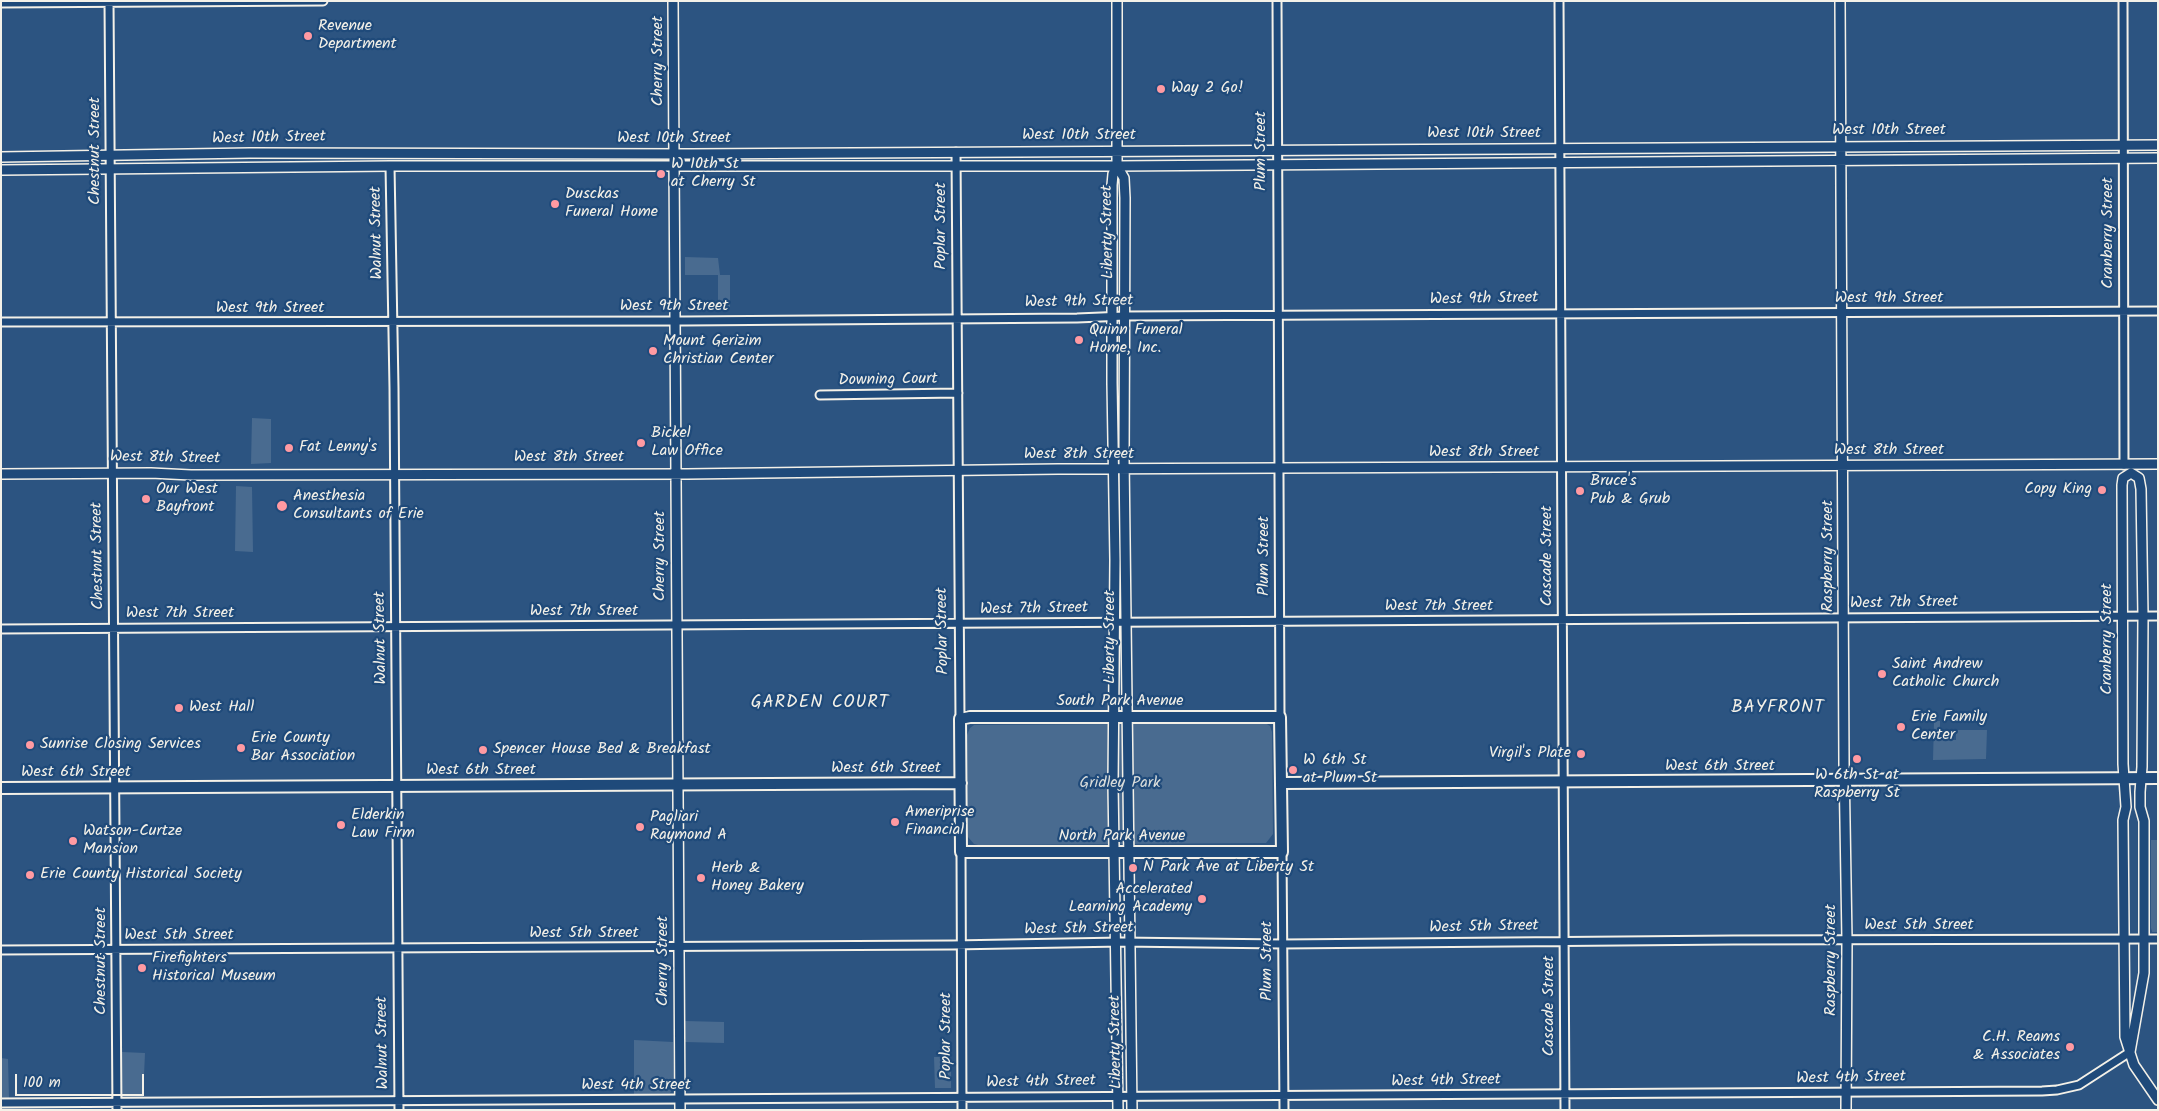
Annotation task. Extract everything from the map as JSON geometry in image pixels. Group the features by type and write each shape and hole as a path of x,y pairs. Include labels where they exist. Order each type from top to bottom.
{"main road":[{"name":"South Park Avenue","path":"960,718 1280,716"},
{"name":"Plum Street","path":"1280,716 1282,852"},
{"name":"Poplar Street","path":"960,718 961,852"},
{"name":"West 6th Street","path":"1282,783 1845,782 2158,778"},
{"name":"West 6th Street","path":"1,788 961,783"},
{"name":"North Park Avenue","path":"961,852 1282,852"}],"street":[{"path":"1,3 323,1"},
{"name":"Cherry Street","path":"673,1 680,1110"},
{"name":"Liberty Street","path":"1117,1 1117,166 1113,174 1112,185 1112,470 1114,560 1114,852 1118,1110"},
{"name":"Plum Street","path":"1277,1 1280,716"},
{"name":"Cascade Street","path":"1559,1 1565,1110"},
{"name":"Raspberry Street","path":"1840,1 1847,940 1846,1110"},
{"name":"Cranberry Street","path":"2123,1 2124,311 2129,467 2123,478 2122,485 2123,764 2126,807 2123,820 2125,1036 2137,1071 2158,1100"},
{"name":"Chestnut Street","path":"109,2 117,1106"},
{"name":"West 10th Street","path":"1,157 390,153 675,154 2158,144"},
{"path":"1982,146 1982,159"},
{"path":"1659,148 1659,161"},
{"path":"1418,149 1418,163"},
{"name":"Poplar Street","path":"956,152 960,718"},
{"path":"390,153 390,166"},
{"path":"814,166 815,153"},
{"path":"250,154 250,167"},
{"path":"533,154 534,166"},
{"name":"West 10th Street","path":"1,170 390,166 1117,166 2158,158"},
{"name":"Walnut Street","path":"390,166 396,627 399,1110"},
{"name":"Liberty Street","path":"1117,166 1124,178 1126,716 1132,1110"},
{"name":"West 9th Street","path":"1,322 393,322 1560,313 1842,314 2158,311"},
{"name":"Downing Court","path":"820,395 958,394"},
{"name":"West 8th Street","path":"1,474 112,473 191,476 1561,467 2129,467 2158,464"},
{"name":"Cranberry Street","path":"2129,467 2138,478 2141,489 2143,616 2140,807 2144,821 2144,972 2130,1052"},
{"name":"West 7th Street","path":"1,629 959,625 1280,621 2158,616"},
{"name":"Poplar Street","path":"961,852 962,1110"},
{"name":"Plum Street","path":"1282,852 1284,1110"},
{"name":"West 5th Street","path":"1,950 397,949 1130,942 1282,944 2158,939"},
{"name":"West 4th Street","path":"1,1103 117,1106 399,1101 962,1098 1118,1095 1284,1097 2057,1090 2079,1085 2089,1080 2130,1052"}],"green space":[{"path":"685,257 718,258 720,275 730,275 730,307 718,307 718,275 685,275"},
{"path":"252,418 271,419 271,463 251,464"},
{"path":"236,486 252,487 253,552 235,551"},
{"path":"1934,721 1940,721 1940,739 1956,740 1956,730 1987,730 1986,759 1933,760"},
{"name":"Gridley Park","path":"1265,723 1270,726 1272,732 1273,834 1266,843 978,845 974,844 968,837 967,735 970,728 974,725"},
{"path":"2151,840 2158,840 2158,932 2152,932 2151,928"},
{"path":"685,1021 724,1022 724,1043 685,1042"},
{"path":"634,1040 673,1042 674,1088 670,1093 634,1094"},
{"path":"122,1052 145,1053 143,1097 122,1097"},
{"path":"934,1057 951,1057 951,1088 935,1088"},
{"path":"1,1058 8,1059 9,1098 1,1098"}],"place":[{"name":"Revenue Department","path":"308,36"},
{"name":"Way 2 Go!","path":"1161,89"},
{"name":"W 10th St at Cherry St","path":"661,174"},
{"name":"Dusckas Funeral Home","path":"555,204"},
{"name":"Quinn Funeral Home, Inc.","path":"1079,340"},
{"name":"Mount Gerizim Christian Center","path":"653,351"},
{"name":"Bickel Law Office","path":"641,443"},
{"name":"Fat Lenny's","path":"289,448"},
{"name":"Copy King","path":"2102,490"},
{"name":"Bruce's Pub & Grub","path":"1580,491"},
{"name":"Our West Bayfront","path":"146,499"},
{"name":"Anesthesia Consultants of Erie","path":"282,506"},
{"name":"Saint Andrew Catholic Church","path":"1882,674"},
{"name":"West Hall","path":"179,708"},
{"name":"Erie Family Center","path":"1901,727"},
{"name":"Sunrise Closing Services","path":"30,745"},
{"name":"Erie County Bar Association","path":"241,748"},
{"name":"Spencer House Bed & Breakfast","path":"483,750"},
{"name":"Virgil's Plate","path":"1581,754"},
{"name":"W 6th St at Raspberry St","path":"1857,759"},
{"name":"W 6th St at Plum St","path":"1293,770"},
{"name":"Ameriprise Financial","path":"895,822"},
{"name":"Elderkin Law Firm","path":"341,825"},
{"name":"Pagliari Raymond A","path":"640,827"},
{"name":"Watson-Curtze Mansion","path":"73,841"},
{"name":"N Park Ave at Liberty St","path":"1133,868"},
{"name":"Erie County Historical Society","path":"30,875"},
{"name":"Herb & Honey Bakery","path":"701,878"},
{"name":"Accelerated Learning Academy","path":"1202,899"},
{"name":"Firefighters Historical Museum","path":"142,968"},
{"name":"C.H. Reams & Associates","path":"2070,1047"}],"district":[{"name":"GARDEN COURT","path":"820,704"},
{"name":"BAYFRONT","path":"1778,709"}]}
